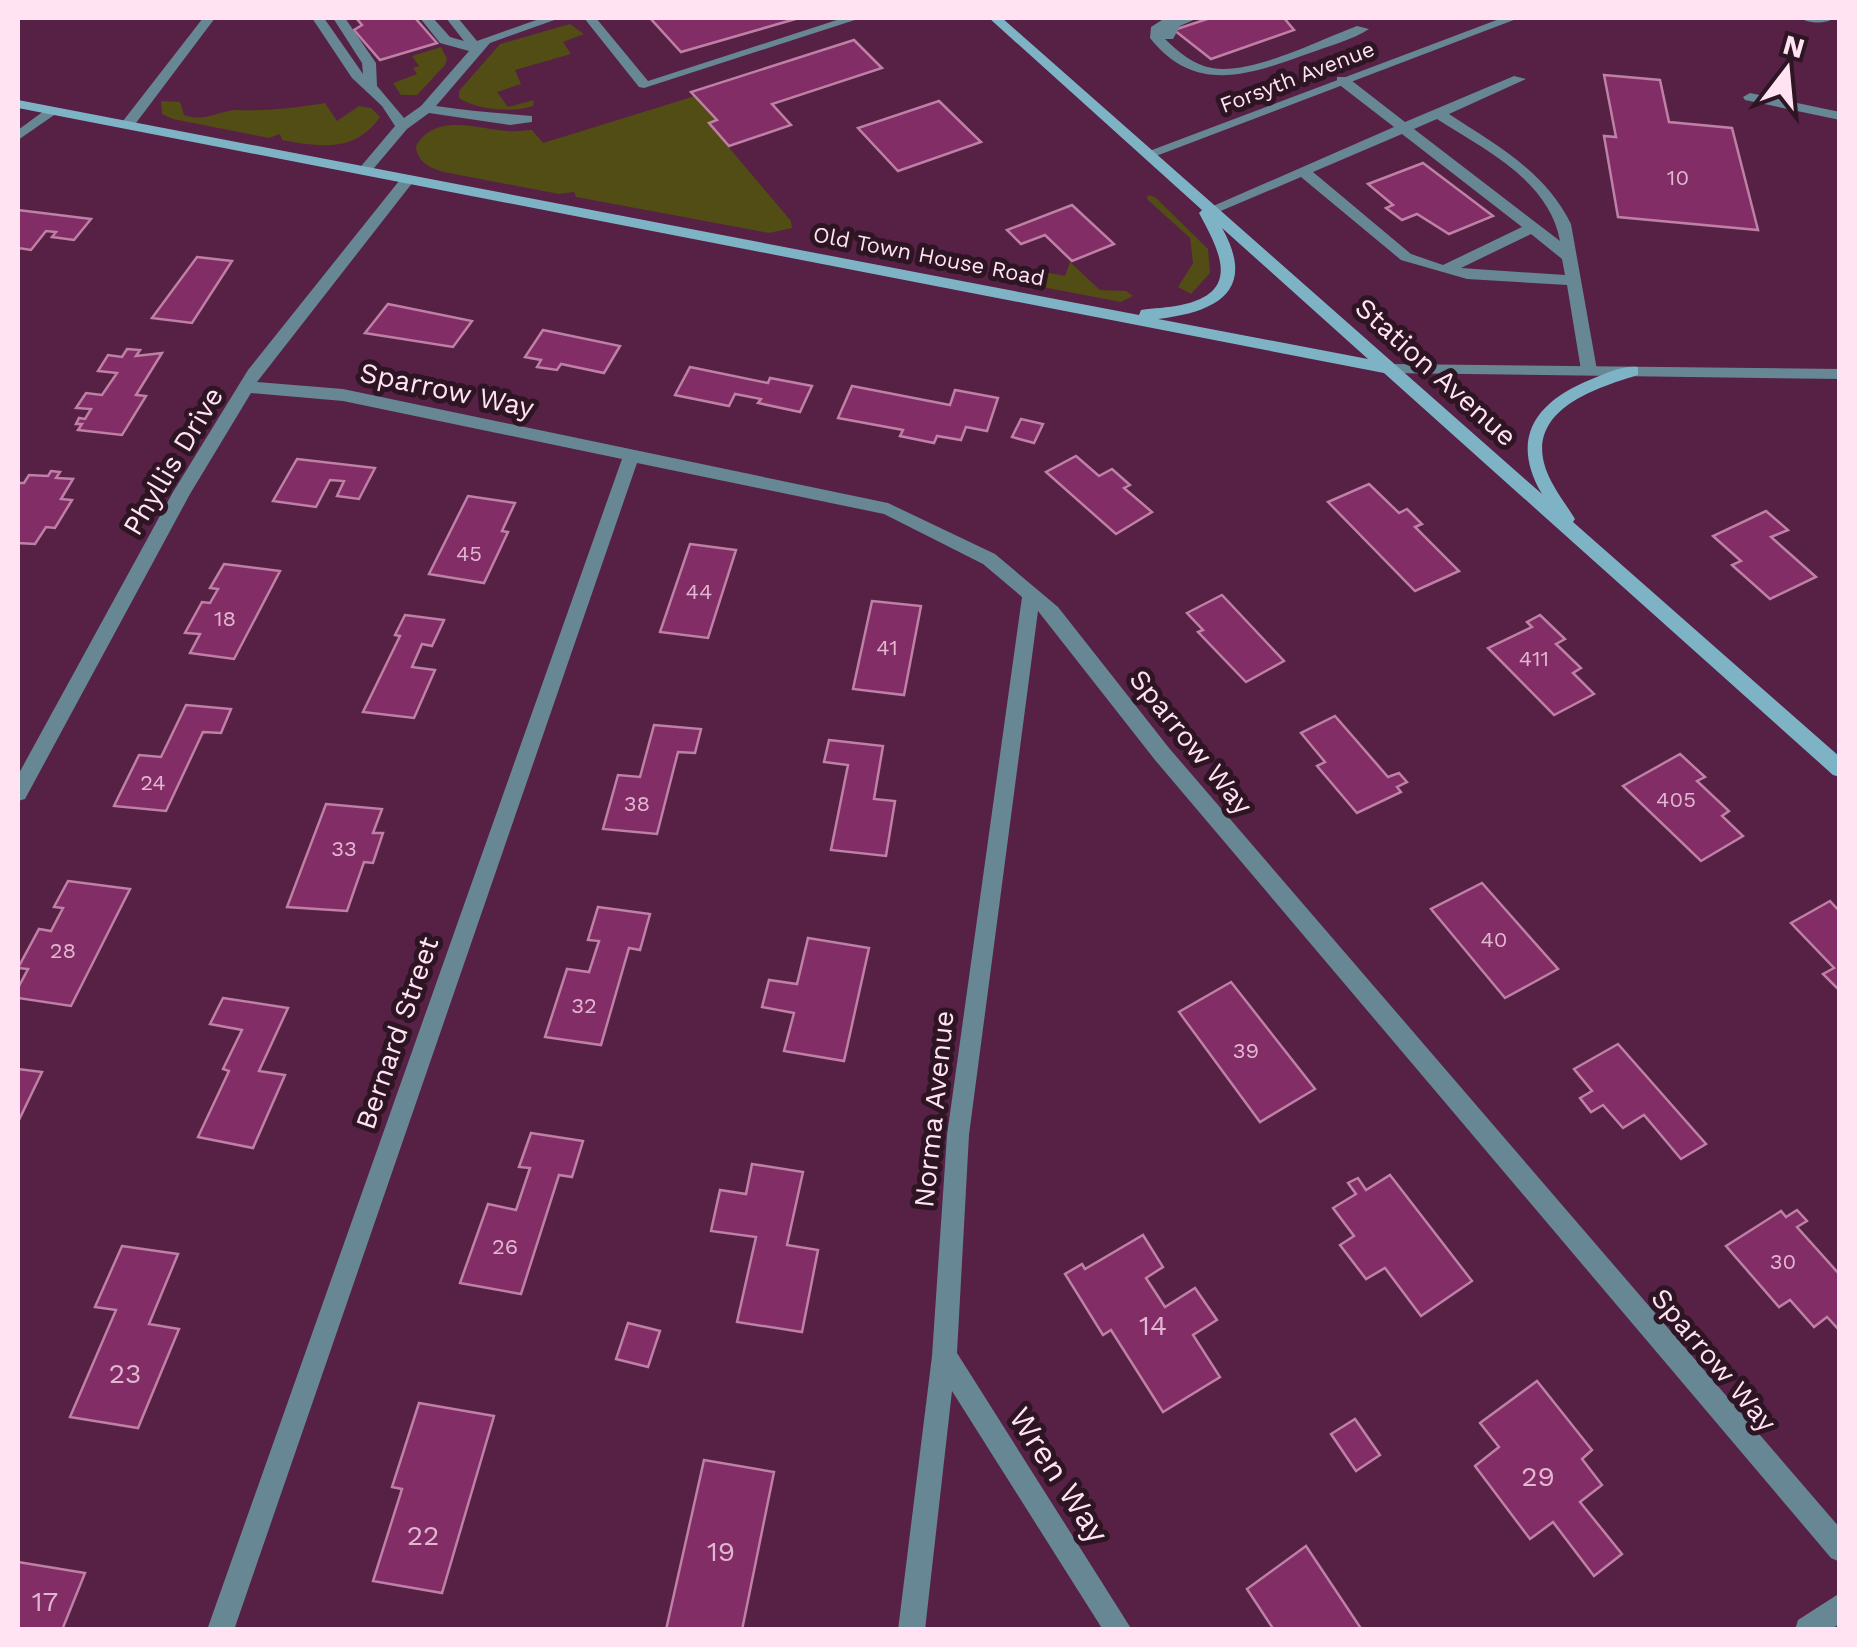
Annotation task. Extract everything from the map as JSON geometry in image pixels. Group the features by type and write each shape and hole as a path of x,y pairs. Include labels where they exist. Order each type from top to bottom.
{"main road":[{"name":"Station Avenue","path":"995,18 1840,769"},
{"name":"Old Town House Road","path":"18,104 1394,369"},
{"path":"1106,314 1185,310 1217,296 1224,286 1229,263 1205,204"},
{"path":"1574,534 1534,459 1538,424 1574,390 1632,371"}],"street":[{"path":"128,124 210,18"},
{"path":"318,18 357,76 371,85 402,126"},
{"path":"338,18 369,63 371,85"},
{"path":"426,18 445,40 477,49"},
{"path":"452,18 477,49"},
{"path":"364,171 402,126 426,109 490,36 549,18"},
{"path":"590,18 650,82 855,18"},
{"path":"1172,18 1158,27 1157,38 1162,44 1193,67 1218,72 1242,69 1362,29 1316,32 1215,62 1198,59 1168,36 1176,23 1192,18"},
{"name":"Forsyth Avenue","path":"1151,153 1514,18"},
{"path":"1808,18 1828,18"},
{"path":"1205,204 1304,170 1519,79"},
{"path":"1342,80 1570,258"},
{"path":"1750,97 1840,116"},
{"path":"426,109 510,121 526,119"},
{"path":"18,136 52,111"},
{"path":"1438,113 1541,186 1558,206 1589,370"},
{"path":"1304,170 1406,257 1445,270 1574,280"},
{"name":"Phyllis Drive","path":"18,793 182,492 254,374 408,179"},
{"path":"1445,270 1532,228"},
{"name":"Old Town House Road","path":"1394,369 1840,374"},
{"name":"Sparrow Way","path":"249,387 343,395 888,509 989,559 1052,612 1162,754 1840,1550"},
{"name":"Bernard Street","path":"220,1630 631,457"},
{"name":"Norma Avenue","path":"911,1630 944,1356 958,1135 1031,596"},
{"name":"Wren Way","path":"944,1356 1120,1630"},
{"path":"1808,1630 1840,1606"}],"shaded area":[{"path":"570,24 584,34 563,42 571,54 515,70 521,84 497,92 508,107 534,100 533,106 495,109 459,98 459,91 500,44"},
{"path":"441,47 447,59 445,65 417,95 401,95 393,83 417,74 413,68 419,66 412,56"},
{"path":"695,96 717,120 709,124 791,221 792,228 769,233 576,197 574,192 559,194 444,172 425,164 417,152 416,146 424,136 446,126 532,130 543,143"},
{"path":"161,101 180,102 184,115 192,117 325,103 337,121 359,106 371,108 380,117 359,137 323,145 282,140 280,134 269,138 173,119 162,114"},
{"path":"1148,195 1155,197 1208,249 1210,273 1191,294 1178,287 1193,263 1190,238 1147,199"},
{"path":"993,262 1065,276 1070,262 1100,290 1126,291 1133,296 1121,302 1000,279 990,268"}],"building":[{"path":"356,18 415,18 437,43 380,60 354,30 362,25"},
{"path":"650,18 799,18 681,52"},
{"path":"1210,18 1284,18 1294,30 1211,59 1174,30"},
{"path":"854,40 882,68 772,104 791,125 729,146 709,123 717,120 691,92"},
{"path":"1604,75 1660,80 1669,122 1732,128 1758,230 1618,217 1604,136 1616,137"},
{"path":"939,101 981,142 898,171 858,128"},
{"path":"1423,163 1493,216 1449,234 1417,214 1402,220 1386,208 1393,205 1368,184"},
{"path":"1072,205 1114,244 1072,261 1045,235 1021,244 1007,230"},
{"path":"18,210 91,219 74,240 52,237 56,232 46,231 31,250 18,248"},
{"path":"197,257 232,261 192,323 152,318"},
{"path":"388,304 472,321 453,347 365,333"},
{"path":"543,330 620,346 604,373 561,364 557,370 537,367 541,360 525,357"},
{"path":"127,349 140,350 136,356 162,353 136,395 146,396 122,435 78,430 82,424 76,424 79,418 85,419 91,409 76,408 86,393 102,395 117,373 98,371 108,355 122,357"},
{"path":"690,367 768,383 770,378 812,386 800,412 735,394 729,406 675,395"},
{"path":"852,386 950,405 955,390 998,398 987,431 966,427 961,440 937,436 934,443 900,436 903,430 838,418"},
{"path":"1021,419 1043,424 1034,443 1012,437"},
{"path":"1076,456 1099,476 1112,469 1130,485 1124,488 1152,512 1116,534 1046,472"},
{"path":"297,459 375,468 359,499 337,496 344,481 330,480 316,507 273,501"},
{"path":"51,471 60,472 56,478 73,479 61,499 72,500 55,528 46,527 35,544 18,543 18,483 24,483 29,475 48,476"},
{"path":"1369,484 1399,513 1407,509 1422,524 1415,527 1459,571 1415,591 1328,502"},
{"path":"468,496 515,503 502,531 508,532 484,583 429,574"},
{"path":"1766,511 1788,530 1771,537 1816,577 1770,599 1732,565 1741,561 1713,536"},
{"path":"690,544 736,550 708,638 660,632"},
{"path":"224,564 280,571 234,659 190,653 200,634 185,633 202,602 210,603 218,589 210,588"},
{"path":"1222,595 1284,661 1246,682 1198,632 1203,630 1187,613"},
{"path":"872,601 921,606 904,695 853,689"},
{"path":"405,615 444,620 432,646 422,644 412,667 435,670 414,718 363,712 400,636 395,635"},
{"path":"1540,615 1565,639 1556,644 1581,668 1573,673 1594,694 1554,715 1488,648 1532,627 1527,622"},
{"path":"186,705 231,709 221,733 203,732 166,811 114,806 139,755 161,757"},
{"path":"1335,716 1388,777 1399,773 1407,782 1397,787 1401,792 1357,813 1317,766 1325,762 1301,733"},
{"path":"654,725 701,729 695,753 678,752 657,834 603,829 618,775 640,777"},
{"path":"829,740 883,746 874,799 895,801 886,856 831,850 848,765 824,762"},
{"path":"1680,754 1705,777 1697,781 1729,811 1722,816 1743,836 1701,861 1623,786"},
{"path":"326,804 382,809 373,833 383,833 373,863 364,862 347,911 287,907"},
{"path":"68,881 130,889 71,1006 18,998 18,988 28,969 18,968 39,929 51,931 63,908 54,907"},
{"path":"1482,883 1558,969 1505,998 1431,909"},
{"path":"1830,901 1840,912 1840,991 1823,974 1834,968 1791,923"},
{"path":"598,907 650,914 640,950 629,948 601,1045 545,1037 567,969 589,972 599,941 588,940"},
{"path":"808,938 869,948 844,1061 784,1051 794,1013 762,1007 769,980 797,984"},
{"path":"1231,982 1315,1089 1260,1122 1179,1012"},
{"path":"223,998 288,1008 259,1071 285,1075 253,1148 198,1137 229,1071 223,1069 242,1030 210,1024"},
{"path":"1618,1044 1706,1144 1681,1159 1644,1115 1623,1128 1603,1105 1591,1112 1580,1098 1592,1091 1574,1069"},
{"path":"18,1069 42,1072 18,1122"},
{"path":"531,1133 583,1141 572,1177 559,1175 521,1294 460,1283 488,1204 516,1210 530,1168 519,1167"},
{"path":"752,1164 803,1172 787,1245 818,1250 802,1332 737,1322 756,1237 711,1231 720,1190 746,1194"},
{"path":"1390,1175 1472,1281 1421,1316 1385,1268 1366,1279 1340,1245 1354,1236 1333,1208 1356,1194 1348,1183 1358,1178 1366,1190"},
{"path":"1797,1210 1807,1221 1797,1227 1840,1275 1840,1331 1827,1317 1814,1327 1790,1300 1779,1307 1726,1246 1781,1211 1786,1217"},
{"path":"1143,1235 1163,1267 1146,1278 1165,1307 1195,1288 1217,1320 1193,1335 1220,1377 1163,1412 1111,1330 1103,1335 1065,1274 1082,1264 1085,1269"},
{"path":"122,1246 178,1254 149,1324 179,1329 138,1428 70,1417 116,1310 95,1307"},
{"path":"628,1323 660,1331 648,1367 616,1359"},
{"path":"1537,1381 1592,1450 1582,1459 1602,1485 1580,1502 1622,1554 1594,1576 1553,1522 1530,1539 1475,1466 1499,1447 1480,1423"},
{"path":"419,1403 494,1416 442,1593 373,1581 402,1489 392,1487"},
{"path":"1355,1419 1380,1455 1356,1471 1331,1434"},
{"path":"704,1460 774,1472 742,1630 666,1630"},
{"path":"1306,1546 1362,1630 1274,1630 1247,1589"},
{"path":"18,1562 85,1573 62,1630 18,1630"}]}
